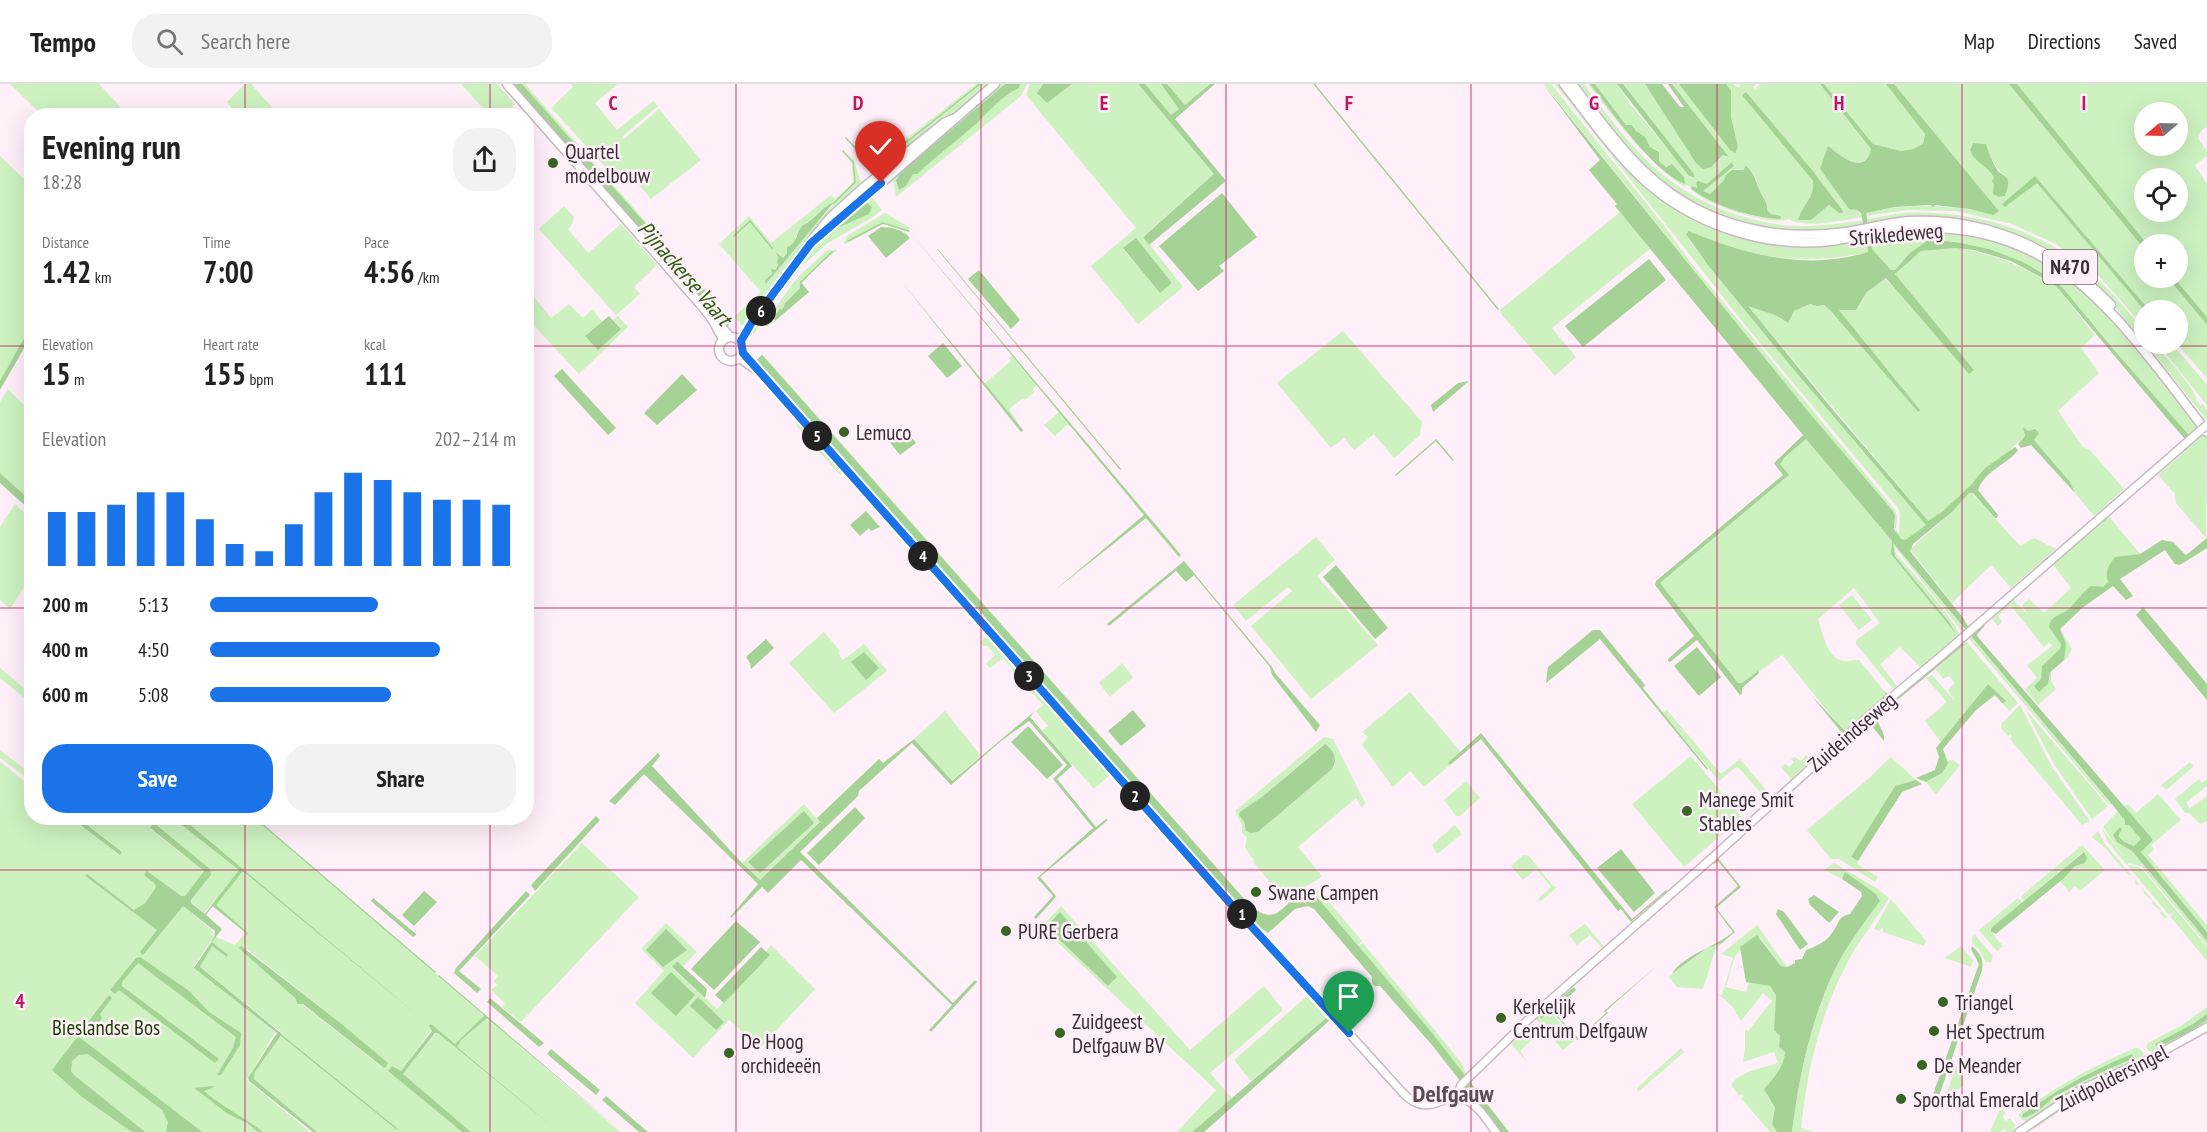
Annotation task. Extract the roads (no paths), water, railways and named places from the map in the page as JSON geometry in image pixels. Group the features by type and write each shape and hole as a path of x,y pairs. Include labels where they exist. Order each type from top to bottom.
{"main road":[{"path":"507,84 528,108"},
{"path":"534,115 712,319 738,341 814,236 830,218 864,187 995,84"},
{"name":"Strikledeweg","path":"1564,84 1613,146 1643,179 1662,195 1698,216 1732,230 1784,241 1819,242 1906,221 1932,221 1970,225 2013,237 2049,254 2069,266 2113,307 2205,428"},
{"name":"Strikledeweg","path":"1572,84 1641,169 1665,189 1702,211 1750,229 1778,234 1817,235 1867,231"}],"street":[{"path":"738,341 759,372 1230,903 1408,1098 1426,1105 1457,1098 1465,1099 1475,1106 1496,1132"},
{"name":"Zuideindseweg","path":"1457,1098 1464,1082 1552,999 1863,721 2205,428"},
{"name":"Zuidpoldersingel","path":"2019,1132 2082,1089 2151,1059 2207,1027"}],"water":[{"name":"Pijnackerse Vaart","path":"512,84 522,84 1248,903 1260,912 1269,915 1277,913 1296,897 1304,894 1315,895 1429,1029 1509,1132 1500,1132 1432,1045 1380,986 1372,983 1372,977 1314,909 1308,906 1295,909 1268,933 1252,922"},
{"path":"1005,84 1020,84 1019,88 1002,99 917,174 913,174 906,186 899,190 896,180 900,173"},
{"path":"1043,84 1072,84 1047,103 1037,93"},
{"path":"1138,84 1145,84 1171,115 1179,109 1161,84 1167,84 1185,105 1210,84 1215,84 1175,119 1226,181 1149,245 1143,237 1214,174"},
{"path":"1543,84 1807,410 1893,511 1894,529 1901,539 1905,540 1926,525 1794,370 1707,264 1686,234 1689,231 1732,247 1777,258 1823,260 1845,258 1868,252 1861,213 1849,209 1820,169 1828,146 1845,158 1858,163 1868,157 1871,149 1820,84 1824,84 1873,144 1901,151 1913,149 1923,144 1925,134 1886,84 1894,84 1999,211 1993,215 1969,209 1930,205 1895,207 1866,213 1872,249 1891,270 1895,270 1910,253 1928,240 1955,242 1989,249 2023,262 2062,287 2189,435 2185,439 2055,285 2011,261 1974,250 1955,248 1921,251 1895,274 1974,370 1969,374 1886,278 1867,292 1856,310 1839,310 1920,410 1918,412 1824,305 1810,304 1794,311 1788,323 1775,315 1748,306 1928,521 1943,511 1971,485 1985,468 2015,447 2018,450 1986,477 1978,490 1998,515 1997,518 1973,493 1969,493 1952,512 1913,544 1910,551 1964,619 1971,632 1985,626 1977,636 2153,840 2141,852 2207,932 2207,941 2132,851 2117,842 2113,835 2120,827 2122,829 2118,836 2124,842 2134,846 2141,839 2129,825 2125,825 2125,820 1893,543 1895,556 1957,635 1891,554 1892,541 1806,439 1780,464 1789,475 1660,583 1738,683 1742,683 1758,671 1759,673 1742,688 1740,695 1697,640 1670,662 1668,661 1694,636 1655,585 1656,581 1783,475 1774,463 1803,435 1615,206 1617,204 1589,170 1600,160"},
{"path":"1590,84 1595,84 1626,125 1632,125 1645,137 1650,147 1659,152 1659,161 1666,167 1672,164 1684,177 1685,184 1659,167 1646,154"},
{"path":"1617,84 1623,84 1694,174 1694,177 1689,176"},
{"path":"1645,84 1662,84 1680,107 1684,107 1668,84 1672,84 1729,157 1723,155 1711,167 1703,169 1696,163"},
{"path":"1679,84 1726,84 1731,91 1731,117 1738,147 1735,153 1730,150"},
{"path":"2009,84 2017,84 2139,234 2134,234 2134,237"},
{"path":"1746,92 1813,171 1843,211 1842,213 1829,205 1811,220 1798,220 1812,192 1813,181 1742,95"},
{"path":"1973,143 1986,144 1996,168 2008,179 2005,196 1999,197 1993,194 1994,177 1972,154 1970,150"},
{"path":"1732,162 1734,166 1703,191 1710,194 1732,170 1744,170 1745,165 1754,177 1766,202 1767,210 1771,214 1781,216 1781,219 1734,210 1711,201 1691,189 1692,186 1697,188 1696,182 1698,181 1707,184"},
{"path":"2035,176 2140,300 2136,300 2037,183 2005,207 2002,204"},
{"path":"1222,193 1257,237 1219,266 1224,271 1198,291 1159,246"},
{"path":"834,202 766,284 765,280 772,274 771,269 775,270 778,265 779,258 775,252 783,258 787,253 787,247 793,244 803,225"},
{"path":"867,203 872,207 869,214 837,228 860,207"},
{"path":"881,227 897,229 910,238 886,258 868,236"},
{"path":"909,231 1181,555 1179,557 1146,518 1054,591 1144,515"},
{"path":"1136,238 1172,283 1160,293 1123,248"},
{"path":"937,249 1121,469 1120,470"},
{"path":"1649,259 1666,280 1583,347 1565,326"},
{"path":"979,270 1020,320 1011,329 968,279"},
{"path":"800,281 809,292 775,321 774,317 780,308 781,310 800,288"},
{"path":"901,281 1023,430 1021,432"},
{"path":"2176,288 2182,288 2207,317 2207,325 2188,300"},
{"path":"609,316 621,329 598,350 585,336"},
{"path":"24,338 24,348 0,390 0,381"},
{"path":"943,343 962,366 947,378 928,356"},
{"path":"562,369 616,428 608,435 554,376"},
{"path":"682,374 697,390 657,425 644,413"},
{"path":"1469,381 1433,412 1431,405 1458,383"},
{"path":"2023,427 2028,431 2035,429 2039,433 2034,440 2070,482 2075,493 2031,445 2021,448 2018,444 2025,436"},
{"path":"904,428 916,443 900,455 888,440"},
{"path":"0,473 24,495 24,505 0,483"},
{"path":"866,511 880,527 871,531 869,528 860,536 850,525"},
{"path":"2207,538 2207,548 2180,565 2175,564 2165,550 2120,579 2133,596 2126,600 2113,586 2082,608 2060,629 2066,644 2064,660 2050,672 2048,684 2039,692 2034,686 2041,679 2042,666 2060,649 2061,644 2049,627 2050,623 2054,617 2067,611 2091,586 2103,587 2108,582 2108,569 2115,557 2140,554 2162,540 2173,542 2186,555"},
{"path":"1184,561 1320,725 1316,732 1272,675 1270,667 1194,575 1186,582 1176,571 1109,626 1107,624"},
{"path":"1336,565 1388,628 1375,639 1323,577"},
{"path":"2143,607 2207,684 2207,700 2136,615"},
{"path":"1593,630 1600,630 1645,685 1643,688 1707,770 1600,639 1546,683 1548,667"},
{"path":"766,639 774,648 751,669 746,657"},
{"path":"1963,643 1964,645 1878,716 1884,741 1868,721"},
{"path":"1697,647 1721,677 1699,696 1674,666"},
{"path":"864,652 879,668 866,680 851,662"},
{"path":"1988,684 2006,701 2003,704 1995,695 1976,710 1943,749 1948,763 1942,773 1926,782 1916,778 1935,770 1939,757 1936,748"},
{"path":"1885,692 1888,694 1818,757 1842,733 1811,695 1846,730 1885,695"},
{"path":"1133,710 1146,726 1121,746 1108,731"},
{"path":"1035,711 1030,717 1072,766 1057,779 1096,827 1106,819 1108,820 1040,877 1056,896 1036,919 1034,917 1053,896 1037,878 1093,828 1053,779 1067,765 1029,721 1001,741 951,785 912,743 859,791 858,796 800,852 953,1003 975,980 977,982 931,1032 929,1030 952,1005 801,860 768,893 762,887 731,918 758,884 644,774 615,805 609,801 658,753 660,756 652,766 760,880 820,822 817,818 879,759 883,763 914,739 952,781"},
{"path":"1028,726 1063,765 1047,779 1011,742"},
{"path":"1481,733 1632,919 1667,891 1631,922 1621,909 1618,911 1481,739 1450,765 1448,763"},
{"path":"1325,744 1331,749 1335,759 1331,770 1258,832 1246,831 1239,815 1240,812 1263,796"},
{"path":"1916,780 1922,784 1902,792 1858,861 1851,857 1895,786"},
{"path":"855,807 865,818 819,865 807,853"},
{"path":"804,811 814,823 760,873 748,862"},
{"path":"596,816 600,820 535,891 531,885"},
{"path":"80,825 87,825 122,852 120,855"},
{"path":"152,825 156,825 210,869 211,875 191,900 191,903 205,914 239,870 182,825 190,825 427,1023 242,872 216,905 248,933 244,939 246,933 212,907 206,915 222,929 212,942 228,955 227,957 212,946 200,967 282,1034 255,1072 254,1079 317,1132 313,1132 249,1081 248,1078 277,1033 194,968 214,938 215,931 183,906 143,955 140,952 157,930 85,876 87,874 134,910 145,903 156,887 144,875 147,871 181,896 185,896 204,871 150,828"},
{"path":"262,825 436,972 435,973"},
{"path":"1621,849 1655,893 1634,912 1597,868"},
{"path":"2084,852 2087,858 2085,863 2075,866 2063,879 1996,934 1991,932 1991,928"},
{"path":"1718,858 1741,887 1716,908 1735,932 1722,943 1708,948 1733,932 1714,907 1738,886 1718,861 1714,864 1712,862"},
{"path":"1845,872 1876,894 1880,901 1844,953 1818,1010 1798,1091 1792,1132 1777,1132 1772,1124 1775,1108 1764,1089 1781,1067 1785,1052 1779,1047 1780,1036 1774,1030 1776,995 1770,986 1746,982 1740,947 1757,935 1781,966 1787,967 1795,963 1795,960 1802,959 1806,950 1818,945 1832,934 1840,920 1850,914 1862,896 1861,892 1842,879"},
{"path":"424,891 437,902 414,926 402,915"},
{"path":"526,891 530,895 459,971 481,989 477,993 454,973 456,968"},
{"path":"1814,895 1839,912 1829,923 1810,905 1808,899"},
{"path":"373,898 416,935 413,937 371,901"},
{"path":"1778,909 1784,912 1808,944 1800,950 1776,914"},
{"path":"1060,912 1117,977 1108,986 1046,927"},
{"path":"736,921 760,942 714,990 691,969"},
{"path":"666,929 687,950 663,967 646,950"},
{"path":"241,946 338,1021 388,1063 386,1067 384,1068 303,1004 297,1004 296,999 239,948"},
{"path":"1972,946 1981,956 1982,970 1936,1105 1930,1103 1979,964 1971,949"},
{"path":"761,947 770,955 724,1003 715,995"},
{"path":"1706,948 1672,974 1692,956"},
{"path":"140,957 188,990 209,1012 241,1033 240,1045 221,1075 217,1075 233,1048 236,1037 138,963 122,982 122,986 219,1059 215,1063 119,990 115,994 110,990 136,958"},
{"path":"677,961 707,989 705,998 672,967"},
{"path":"1659,964 1577,1040 1552,1011 1541,1019 1539,1016 1574,987 1576,990 1553,1011 1578,1038 1606,1013 1604,1011"},
{"path":"671,972 695,995 676,1016 651,993"},
{"path":"439,975 622,1132 487,1018 461,1040 457,1047 559,1132 438,1033 435,1033 403,1074 471,1132 462,1132 388,1071 392,1066 401,1071 432,1031 429,1026 431,1024 455,1044 483,1017 484,1015"},
{"path":"109,995 112,998 100,1014 102,1018 98,1024 91,1029 81,1031"},
{"path":"698,997 724,1022 716,1030 690,1006"},
{"path":"490,998 544,1043 539,1047 487,1002"},
{"path":"2207,1014 2207,1020 2189,1032 2158,1047 2155,1044 2193,1024"},
{"path":"1326,1018 1329,1021 1204,1132 1192,1132"},
{"path":"78,1036 202,1132 166,1132 168,1122 162,1110 88,1054 79,1055 72,1061 71,1071 145,1132 132,1132 82,1097 52,1070"},
{"path":"551,1049 600,1090 596,1095 547,1054"},
{"path":"2132,1054 2134,1058 2073,1087 2053,1098 2034,1113 2022,1117 2023,1114 2063,1088"},
{"path":"213,1086 204,1091 263,1132 258,1132 247,1123 228,1114 194,1088"},
{"path":"606,1096 648,1132 639,1132 602,1100"}],"waterway":[{"path":"894,152 980,84"},
{"path":"1314,84 1498,309"},
{"path":"846,138 859,152 883,160 886,158"},
{"path":"834,203 855,182 853,162 843,151"},
{"path":"734,236 750,221 772,248"},
{"path":"848,241 883,223 909,231"},
{"path":"801,282 832,252"},
{"path":"1396,475 1436,440 1453,460"},
{"path":"1346,1004 1356,995 1363,993"},
{"path":"281,1035 397,1129"}],"place":[{"name":"Quartel modelbouw","path":"553,163"},
{"name":"Lemuco","path":"844,432"},
{"name":"Manege Smit Stables","path":"1687,811"},
{"name":"Swane Campen","path":"1256,892"},
{"name":"PURE Gerbera","path":"1006,931"},
{"name":"Triangel","path":"1943,1002"},
{"name":"Kerkelijk Centrum Delfgauw","path":"1501,1018"},
{"name":"Het Spectrum","path":"1934,1031"},
{"name":"Zuidgeest Delfgauw BV","path":"1060,1033"},
{"name":"De Hoog orchideeën","path":"729,1053"},
{"name":"De Meander","path":"1922,1065"},
{"name":"Sporthal Emerald","path":"1901,1099"}],"district":[{"name":"Delfgauw","path":"1453,1093"}],"park label":[{"name":"Bieslandse Bos","path":"106,1027"}]}
